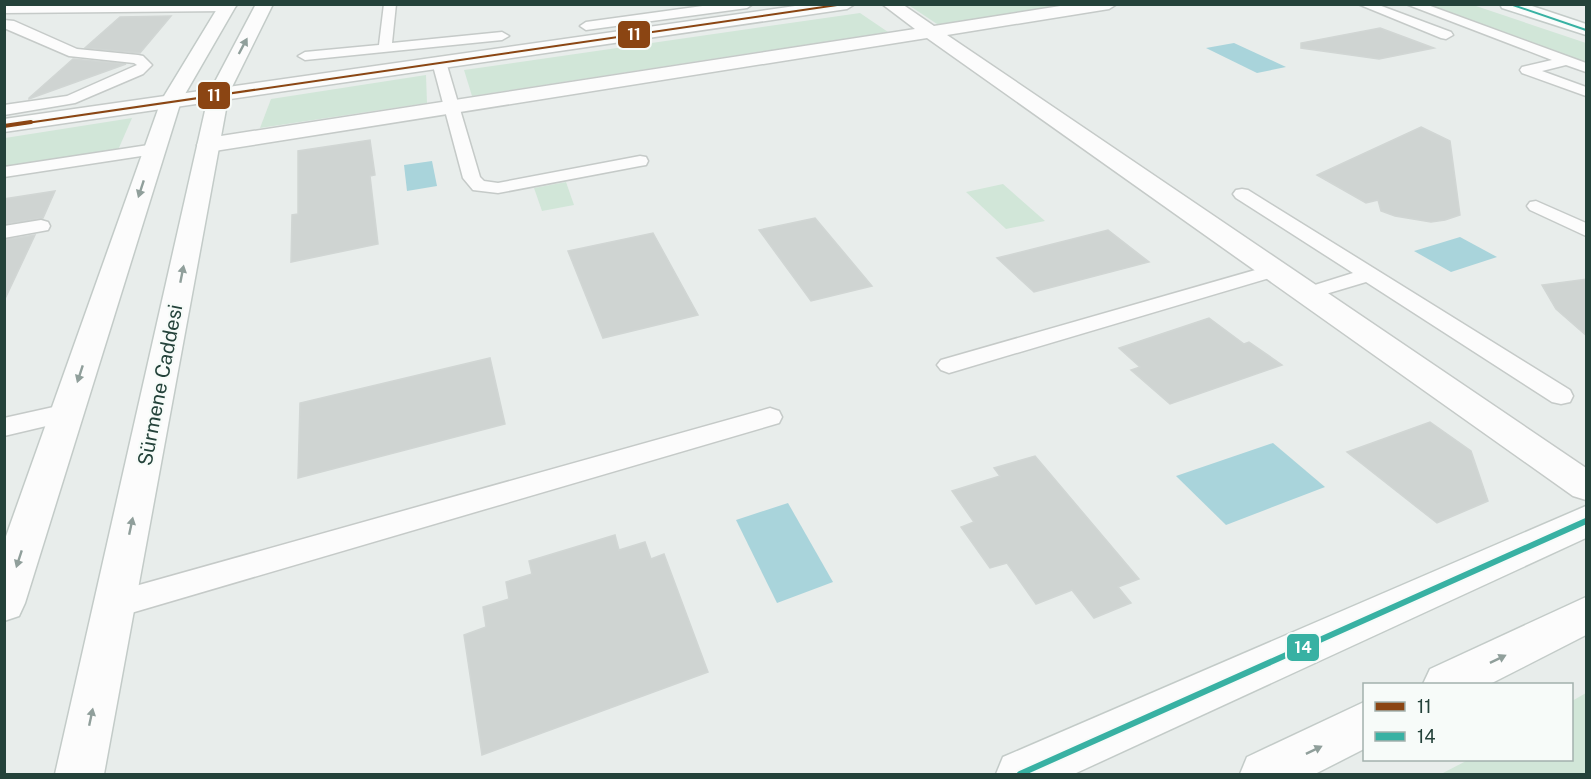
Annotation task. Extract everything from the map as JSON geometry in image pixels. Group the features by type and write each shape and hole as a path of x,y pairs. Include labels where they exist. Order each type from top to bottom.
{"street":[{"name":"Sürmene Caddesi","path":"79,774 219,93 265,4"},
{"path":"4,126 219,93 847,4"},
{"path":"890,4 1587,486"},
{"path":"208,145 1109,4"},
{"path":"1508,4 1587,30"},
{"path":"1545,4 1587,18"},
{"path":"4,8 229,5"},
{"path":"4,603 171,101 229,5"},
{"path":"1020,774 1587,521"},
{"path":"1448,683 1587,615"},
{"path":"1264,774 1363,726"}],"lane":[{"path":"385,48 390,4"},
{"path":"585,26 694,8 747,4"},
{"path":"1364,4 1446,35"},
{"path":"1412,4 1587,68"},
{"path":"4,24 10,24 74,53 138,59 145,65 70,100 4,110"},
{"path":"305,56 502,36"},
{"path":"1567,61 1527,70 1587,92"},
{"path":"439,62 472,178 479,186 498,188 640,161"},
{"path":"4,172 154,149"},
{"path":"1242,194 1561,396"},
{"path":"1536,206 1587,230"},
{"path":"4,232 41,226"},
{"path":"949,365 1276,270"},
{"path":"1309,293 1370,275"},
{"path":"4,427 67,413"},
{"path":"114,605 770,417"}],"green space":[{"path":"918,4 1073,5 940,26 910,6"},
{"path":"1419,5 1473,5 1586,43 1586,64"},
{"path":"860,13 888,32 472,96 464,70"},
{"path":"426,75 427,103 260,128 271,99"},
{"path":"132,118 118,150 5,168 5,138"},
{"path":"566,182 574,205 542,211 534,188"},
{"path":"1003,184 1045,221 1006,229 966,192"},
{"path":"1586,693 1586,774 1441,774 1466,761 1573,761 1573,700"}],"water":[{"path":"1234,43 1286,67 1257,73 1206,48"},
{"path":"432,161 437,186 407,191 404,165"},
{"path":"1460,237 1497,257 1451,272 1414,251"},
{"path":"1273,443 1325,487 1226,525 1176,476"},
{"path":"788,503 833,582 777,603 736,520"}],"building":[{"path":"171,16 140,53 85,48 120,17"},
{"path":"1380,28 1434,48 1379,59 1301,48 1301,43"},
{"path":"73,59 126,64 29,99 29,98"},
{"path":"1421,127 1450,141 1460,215 1431,222 1395,216 1381,211 1378,200 1366,203 1317,175"},
{"path":"370,140 375,175 370,176 378,244 291,262 292,215 298,214 298,151"},
{"path":"55,191 43,218 4,224 4,199"},
{"path":"815,218 872,286 811,301 759,230"},
{"path":"1108,230 1149,262 1034,292 997,258"},
{"path":"653,233 698,315 603,338 568,251"},
{"path":"35,235 4,301 4,240"},
{"path":"1587,279 1587,336 1556,309 1542,285"},
{"path":"1209,318 1244,344 1249,342 1282,365 1170,404 1131,370 1140,367 1119,348"},
{"path":"490,358 505,424 298,478 300,403"},
{"path":"1430,422 1471,451 1488,501 1437,523 1347,452"},
{"path":"1035,456 1139,579 1118,587 1131,603 1094,618 1072,590 1036,604 1007,563 990,568 961,527 974,522 952,491 1000,476 994,468"},
{"path":"615,535 619,550 645,542 651,559 664,554 708,672 482,755 464,635 486,627 483,607 509,599 506,582 532,574 529,561"}],"transit line":[{"name":"11","path":"4,126 844,4"},
{"name":"14","path":"1510,4 1586,30"},
{"name":"14","path":"1020,774 1586,521"}]}
